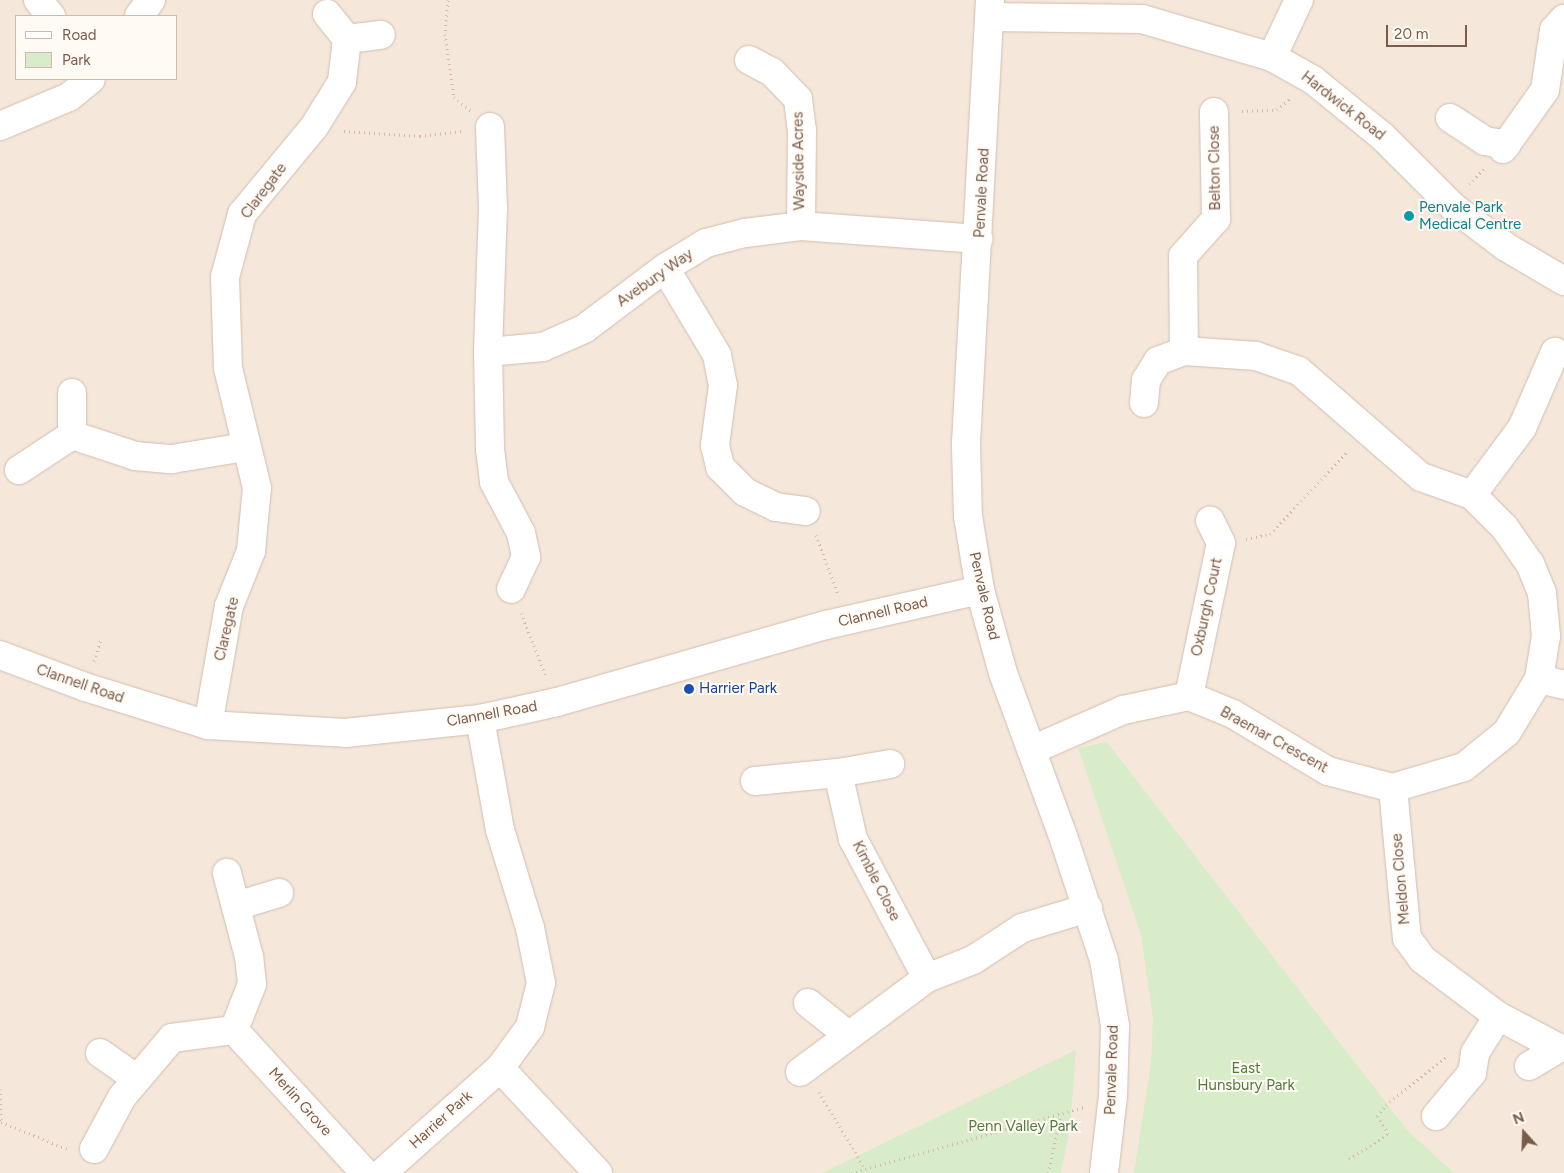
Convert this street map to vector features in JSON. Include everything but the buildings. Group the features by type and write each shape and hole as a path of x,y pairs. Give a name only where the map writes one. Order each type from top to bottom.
{"street":[{"path":"38,0 50,15"},
{"path":"140,15 151,0"},
{"path":"1272,57 1299,0"},
{"name":"Hardwick Road","path":"990,8 1142,19 1272,57 1313,80 1382,136 1450,204 1506,247 1564,281"},
{"name":"Penvale Road","path":"990,8 979,239 966,446 968,516 980,590 1003,673 1088,908 1104,960 1115,1026 1113,1096 1104,1173"},
{"path":"327,14 347,39 381,35"},
{"path":"1450,118 1485,142 1505,147 1545,90 1554,30 1564,19"},
{"name":"Claregate","path":"208,725 229,606 251,551 257,488 245,446 228,368 226,277 242,214 314,127 342,82 347,39"},
{"name":"Wayside Acres","path":"749,60 772,72 798,99 802,130 800,226"},
{"path":"0,126 69,97 90,80"},
{"name":"Belton Close","path":"1184,350 1183,256 1216,220 1214,112"},
{"path":"490,127 493,208 488,352 490,449 494,482 521,533 526,557 511,589"},
{"name":"Avebury Way","path":"488,352 543,347 584,329 665,268 706,243 745,233 800,226 979,239"},
{"path":"665,268 718,355 723,385 715,445 720,467 745,492 776,507 806,511"},
{"path":"1144,403 1146,380 1158,361 1184,350 1256,356 1299,371 1421,477 1472,495 1505,528 1530,564 1542,593 1551,682 1506,732 1464,767 1393,788"},
{"path":"1472,495 1522,428 1555,352"},
{"path":"72,393 72,435"},
{"path":"72,435 135,456 172,460 245,446"},
{"path":"19,470 72,435"},
{"name":"Oxburgh Court","path":"1189,696 1215,531"},
{"name":"Clannell Road","path":"0,655 85,687 208,725 345,733 480,720 557,702 848,620 980,590"},
{"path":"1032,750 1123,710 1189,696"},
{"name":"Braemar Crescent","path":"1189,696 1234,714 1328,771 1393,788"},
{"name":"Harrier Park","path":"382,1173 500,1068 530,1027 541,982 530,928 500,830 480,720"},
{"path":"755,781 838,773 890,764"},
{"name":"Kimble Close","path":"838,773 854,839 927,978"},
{"name":"Meldon Close","path":"1393,788 1406,938 1422,959 1498,1016 1562,1054"},
{"path":"94,1149 122,1097 172,1038 234,1030 252,984 249,957 227,873"},
{"path":"236,906 279,893"},
{"path":"803,1068 927,978 973,960 1022,928 1088,908"},
{"path":"808,1003 848,1035"},
{"path":"1436,1116 1472,1073 1475,1053 1498,1016"},
{"name":"Merlin Grove","path":"234,1030 365,1173"},
{"path":"100,1054 137,1079"},
{"path":"1529,1066 1562,1054"},
{"path":"500,1068 598,1173"}],"path":[{"path":"448,0 445,34 454,97 490,127"},
{"name":"Belton Close","path":"1214,112 1277,110 1313,80"},
{"path":"314,127 420,136 490,127"},
{"path":"1450,204 1505,147"},
{"path":"1215,531 1270,534 1366,430"},
{"path":"806,511 848,620"},
{"path":"511,589 542,668"},
{"path":"1349,1159 1388,1134 1377,1116 1386,1105 1453,1051"},
{"path":"803,1068 864,1167"},
{"path":"0,1089 2,1122 89,1158 94,1149"},
{"path":"851,1173 864,1167 1061,1114 1113,1096"},
{"path":"1048,1173 1061,1114"}],"shaded area":[{"path":"0,0 1564,0 1564,1173 0,1173"}],"green space":[{"name":"East Hunsbury Park","path":"1107,742 1408,1131 1454,1173 1134,1173 1151,1063 1153,1019 1141,935 1078,748"},
{"name":"Penn Valley Park","path":"1076,1050 1070,1128 1061,1173 822,1173"}],"place":[{"name":"Penvale Park Medical Centre","path":"1409,216"},
{"name":"Harrier Park","path":"689,689"}]}
